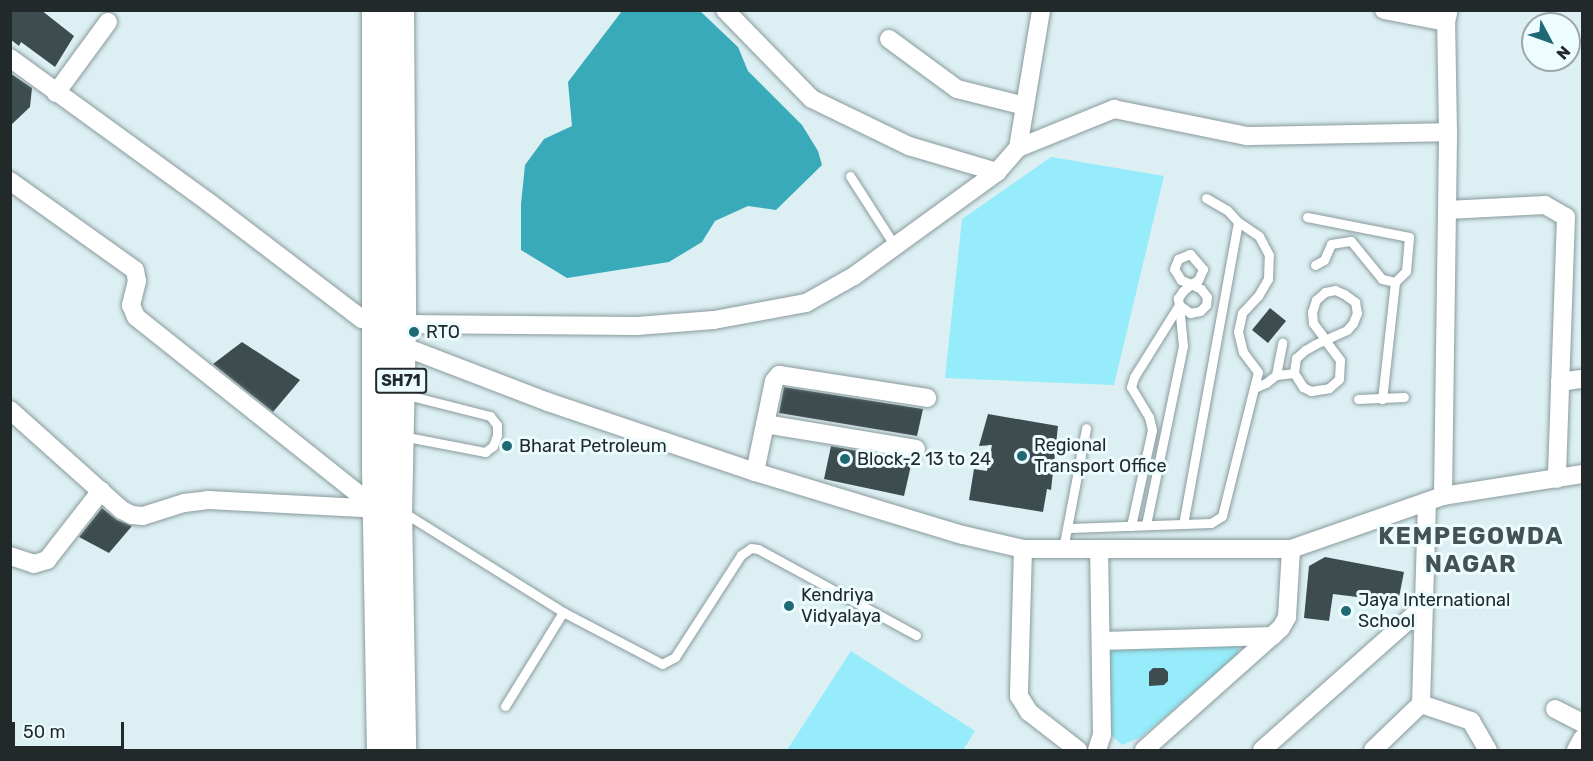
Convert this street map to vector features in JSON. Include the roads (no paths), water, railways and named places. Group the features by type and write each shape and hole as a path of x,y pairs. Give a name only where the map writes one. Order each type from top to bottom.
{"main road":[{"name":"SH71","path":"376,10 394,330 401,393 401,436 388,509 402,750"},
{"name":"SH71","path":"381,750 394,330 400,10"}],"street":[{"path":"725,10 812,99 909,146 997,172"},
{"path":"1018,148 1041,10"},
{"path":"1373,750 1421,704 1424,607 1435,499 1447,210 1448,16 1384,10"},
{"path":"56,93 108,22"},
{"path":"889,39 957,89 1025,106"},
{"path":"10,58 207,201 362,319 394,330 548,402 755,472 963,535 1023,549 1291,549 1435,499 1582,474"},
{"path":"394,330 637,326 714,320 806,303 846,281 997,172 1018,148 1114,109 1247,136 1448,132"},
{"path":"10,181 135,270 137,281 131,305 136,317 388,509"},
{"path":"1447,210 1545,206 1566,217 1557,479"},
{"path":"755,472 774,381 782,374 927,398"},
{"path":"1560,382 1582,379"},
{"path":"10,410 122,510 143,516 184,503 208,500 388,509"},
{"path":"765,424 916,449"},
{"path":"10,556 34,564 47,560 101,491"},
{"path":"1023,549 1019,696 1025,707 1056,745 1078,750"},
{"path":"1144,750 1273,636 1287,617 1291,549"},
{"path":"1096,750 1102,735 1099,550"},
{"path":"1262,750 1424,607"},
{"path":"1101,640 1273,636"},
{"path":"1421,704 1471,721 1488,750"},
{"path":"1555,709 1582,723"},
{"path":"1576,750 1582,739"}],"lane":[{"path":"850,176 895,246"},
{"path":"1069,528 1211,523 1222,516 1258,372 1243,352 1238,332 1242,313 1258,296 1268,279 1269,255 1259,236 1238,222 1227,210 1206,198"},
{"path":"1307,217 1409,237 1406,270 1395,282 1382,399"},
{"path":"1183,524 1238,222"},
{"path":"1315,265 1324,260 1331,244 1351,242 1382,279 1395,282"},
{"path":"1146,525 1183,346 1178,298 1191,284 1201,289 1207,297 1206,305 1200,311 1190,313 1179,305"},
{"path":"1325,340 1312,323 1312,312 1316,300 1325,292 1335,290 1355,302 1357,313 1347,330 1325,340 1305,350 1296,358 1294,374 1303,387 1311,391 1329,388 1339,379 1340,360 1325,340"},
{"path":"1131,525 1152,430 1149,417 1131,387 1134,377 1179,305"},
{"path":"1276,375 1282,343"},
{"path":"1254,388 1276,375 1294,374"},
{"path":"401,393 490,417 497,425 497,435 493,446 485,452 401,436"},
{"path":"1358,399 1404,397"},
{"path":"1063,550 1069,528 1086,428"},
{"path":"388,509 563,612 657,663 667,663 675,657 741,555 752,548 758,549 916,635"},
{"path":"505,706 563,612"}],"place":[{"name":"RTO","path":"414,332"},
{"name":"Bharat Petroleum","path":"507,446"},
{"name":"Regional Transport Office","path":"1022,456"},
{"name":"Block-2 13 to 24","path":"845,459"},
{"name":"Kendriya Vidyalaya","path":"789,606"},
{"name":"Jaya International School","path":"1346,611"}],"district":[{"name":"KEMPEGOWDA NAGAR","path":"1471,551"}]}
